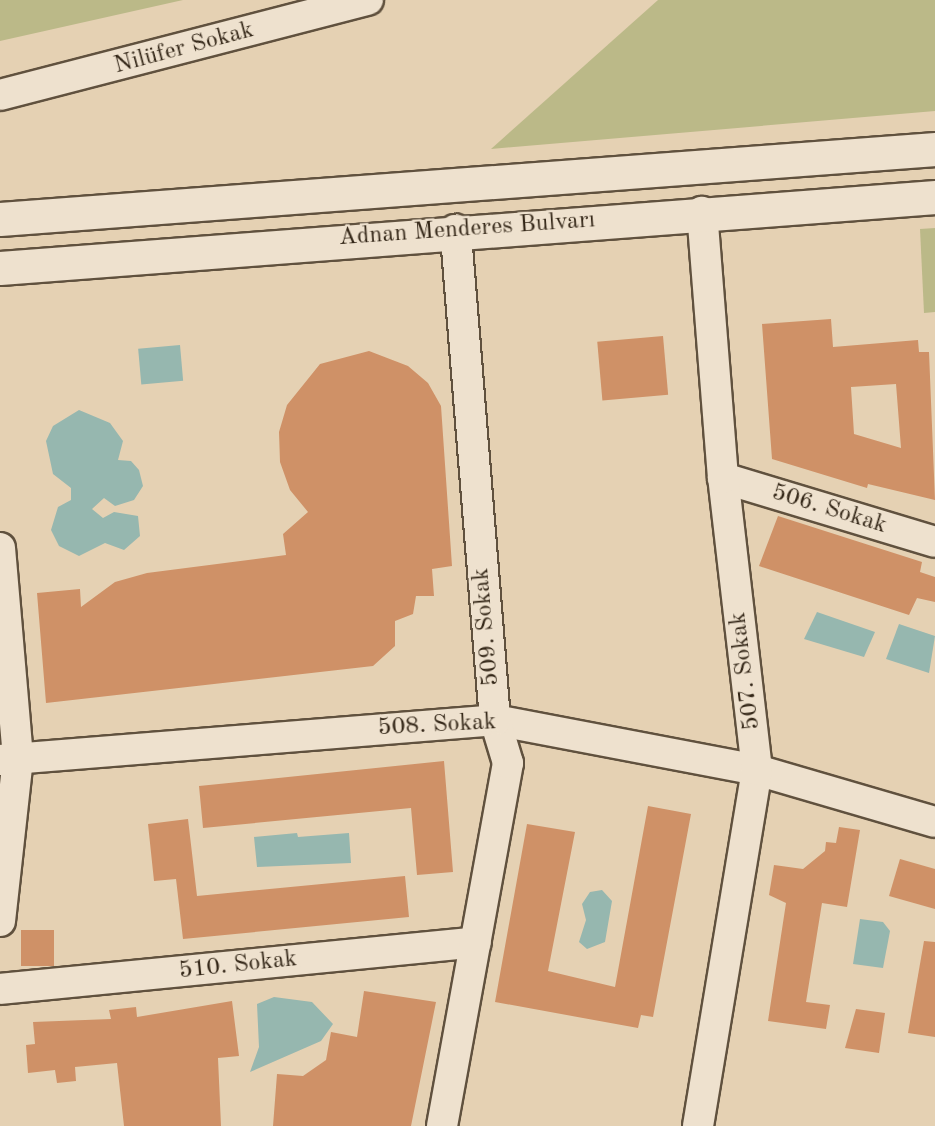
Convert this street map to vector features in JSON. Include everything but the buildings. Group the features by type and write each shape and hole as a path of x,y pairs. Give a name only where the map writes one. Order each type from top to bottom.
{"main road":[{"name":"Adnan Menderes Bulvarı","path":"0,219 935,148"},
{"name":"Adnan Menderes Bulvarı","path":"0,268 456,230 935,197"}],"street":[{"name":"Nilüfer Sokak","path":"0,95 368,0"},
{"name":"507. Sokak","path":"698,1126 757,770 723,478 702,212"},
{"name":"509. Sokak","path":"442,1126 508,763 495,720 456,230"},
{"name":"506. Sokak","path":"723,478 935,542"},
{"path":"0,548 9,759 0,921"},
{"name":"508. Sokak","path":"9,759 495,720 757,770 935,822"},
{"name":"510. Sokak","path":"0,989 476,942"}],"shaded area":[{"path":"0,0 183,0 0,41"},
{"path":"658,0 935,0 935,111 491,149"},
{"path":"935,228 935,312 924,313 920,229"}],"water":[{"path":"180,345 183,381 141,385 138,349"},
{"path":"79,410 110,423 123,441 118,460 131,461 139,470 143,486 134,500 115,506 104,498 92,509 103,518 114,512 138,516 140,536 124,550 105,543 79,556 59,546 51,530 58,507 71,500 71,488 53,474 46,441 53,426"},
{"path":"817,612 875,632 864,657 804,639"},
{"path":"899,624 935,636 929,673 886,659"},
{"path":"297,833 298,837 349,833 351,863 257,867 254,837"},
{"path":"602,890 612,901 605,942 587,949 579,942 586,920 582,904 590,892"},
{"path":"860,919 883,922 890,931 883,968 853,964"},
{"path":"274,997 312,1002 333,1024 321,1041 250,1072 259,1047 257,1004"}]}
